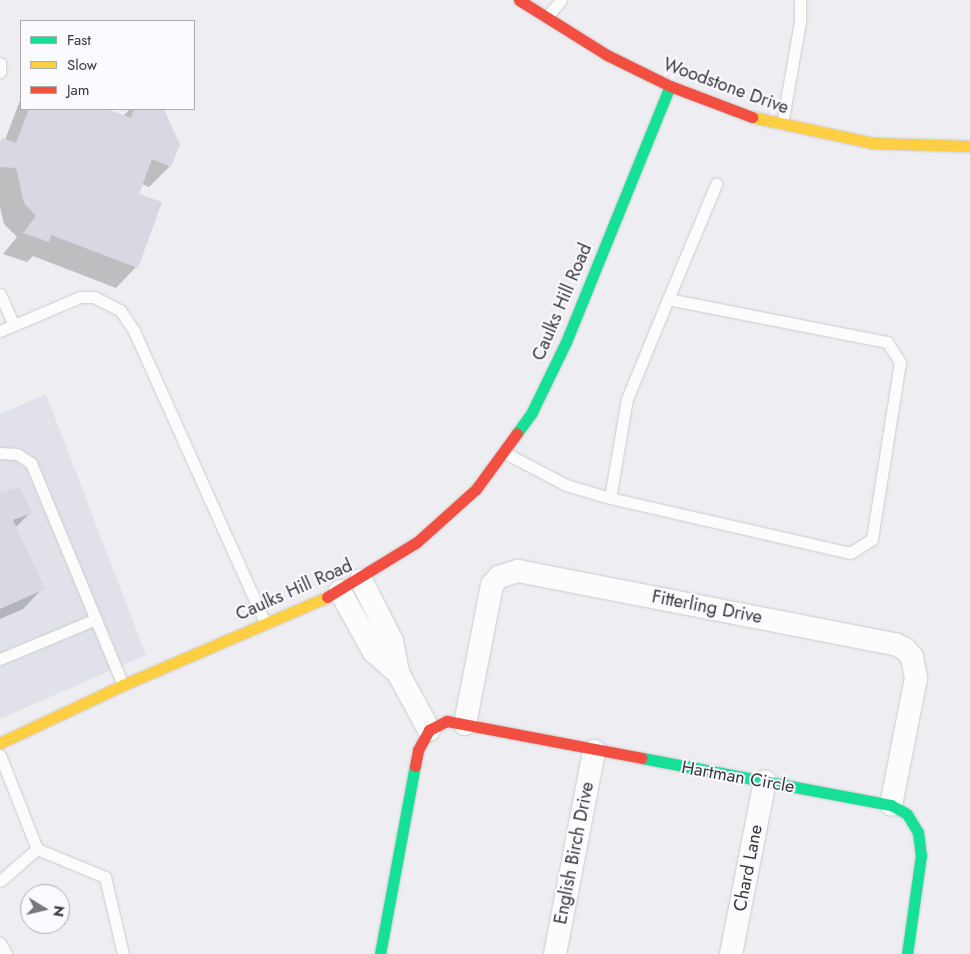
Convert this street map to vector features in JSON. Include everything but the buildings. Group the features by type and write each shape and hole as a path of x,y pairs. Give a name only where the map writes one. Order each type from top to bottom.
{"street":[{"name":"Woodstone Drive","path":"519,0 546,19 607,55 670,86 782,126 872,143 970,146"},
{"name":"Caulks Hill Road","path":"0,743 123,685 340,591 361,580 448,516 476,489 532,412 566,342 670,86"},
{"name":"Fitterling Drive","path":"465,724 492,586 499,577 518,571 895,644 905,649 912,657 916,678 890,805"},
{"path":"361,580 392,641 398,673 429,730 418,750 380,954"},
{"path":"340,591 374,652 398,673"},
{"name":"Hartman Circle","path":"429,730 447,721 594,751 890,805 907,814 918,832 921,855 907,954"},
{"name":"English Birch Drive","path":"555,954 594,751"},
{"name":"Chard Lane","path":"731,954 765,782"}],"lane":[{"path":"546,19 561,0"},
{"path":"782,126 800,22 800,0"},
{"path":"0,62 0,72"},
{"path":"610,498 627,399 716,184"},
{"path":"0,294 14,325"},
{"path":"0,331 80,297 102,300 120,310 134,331 265,622"},
{"path":"504,452 566,485 610,498 850,553 872,539 900,362 887,342 668,298"},
{"path":"0,453 17,454 31,463 123,685"},
{"path":"0,659 96,618"},
{"path":"0,755 37,849 105,877 124,954"},
{"path":"0,881 37,849"},
{"path":"0,943 6,954"}],"shaded area":[{"path":"46,394 146,655 0,719 0,414"}],"traffic: fast":[{"path":"517,433 532,412 566,342 670,86"},
{"path":"642,758 891,805 907,814 918,832 921,855 907,954"},
{"path":"380,954 415,766"}],"traffic: slow":[{"path":"752,117 872,143 970,146"},
{"path":"0,743 123,685 327,597"}],"traffic: jam":[{"path":"519,0 607,55 670,86 752,117"},
{"path":"327,597 417,542 476,489 517,433"},
{"path":"415,766 418,750 429,730 447,721 642,758"}]}
